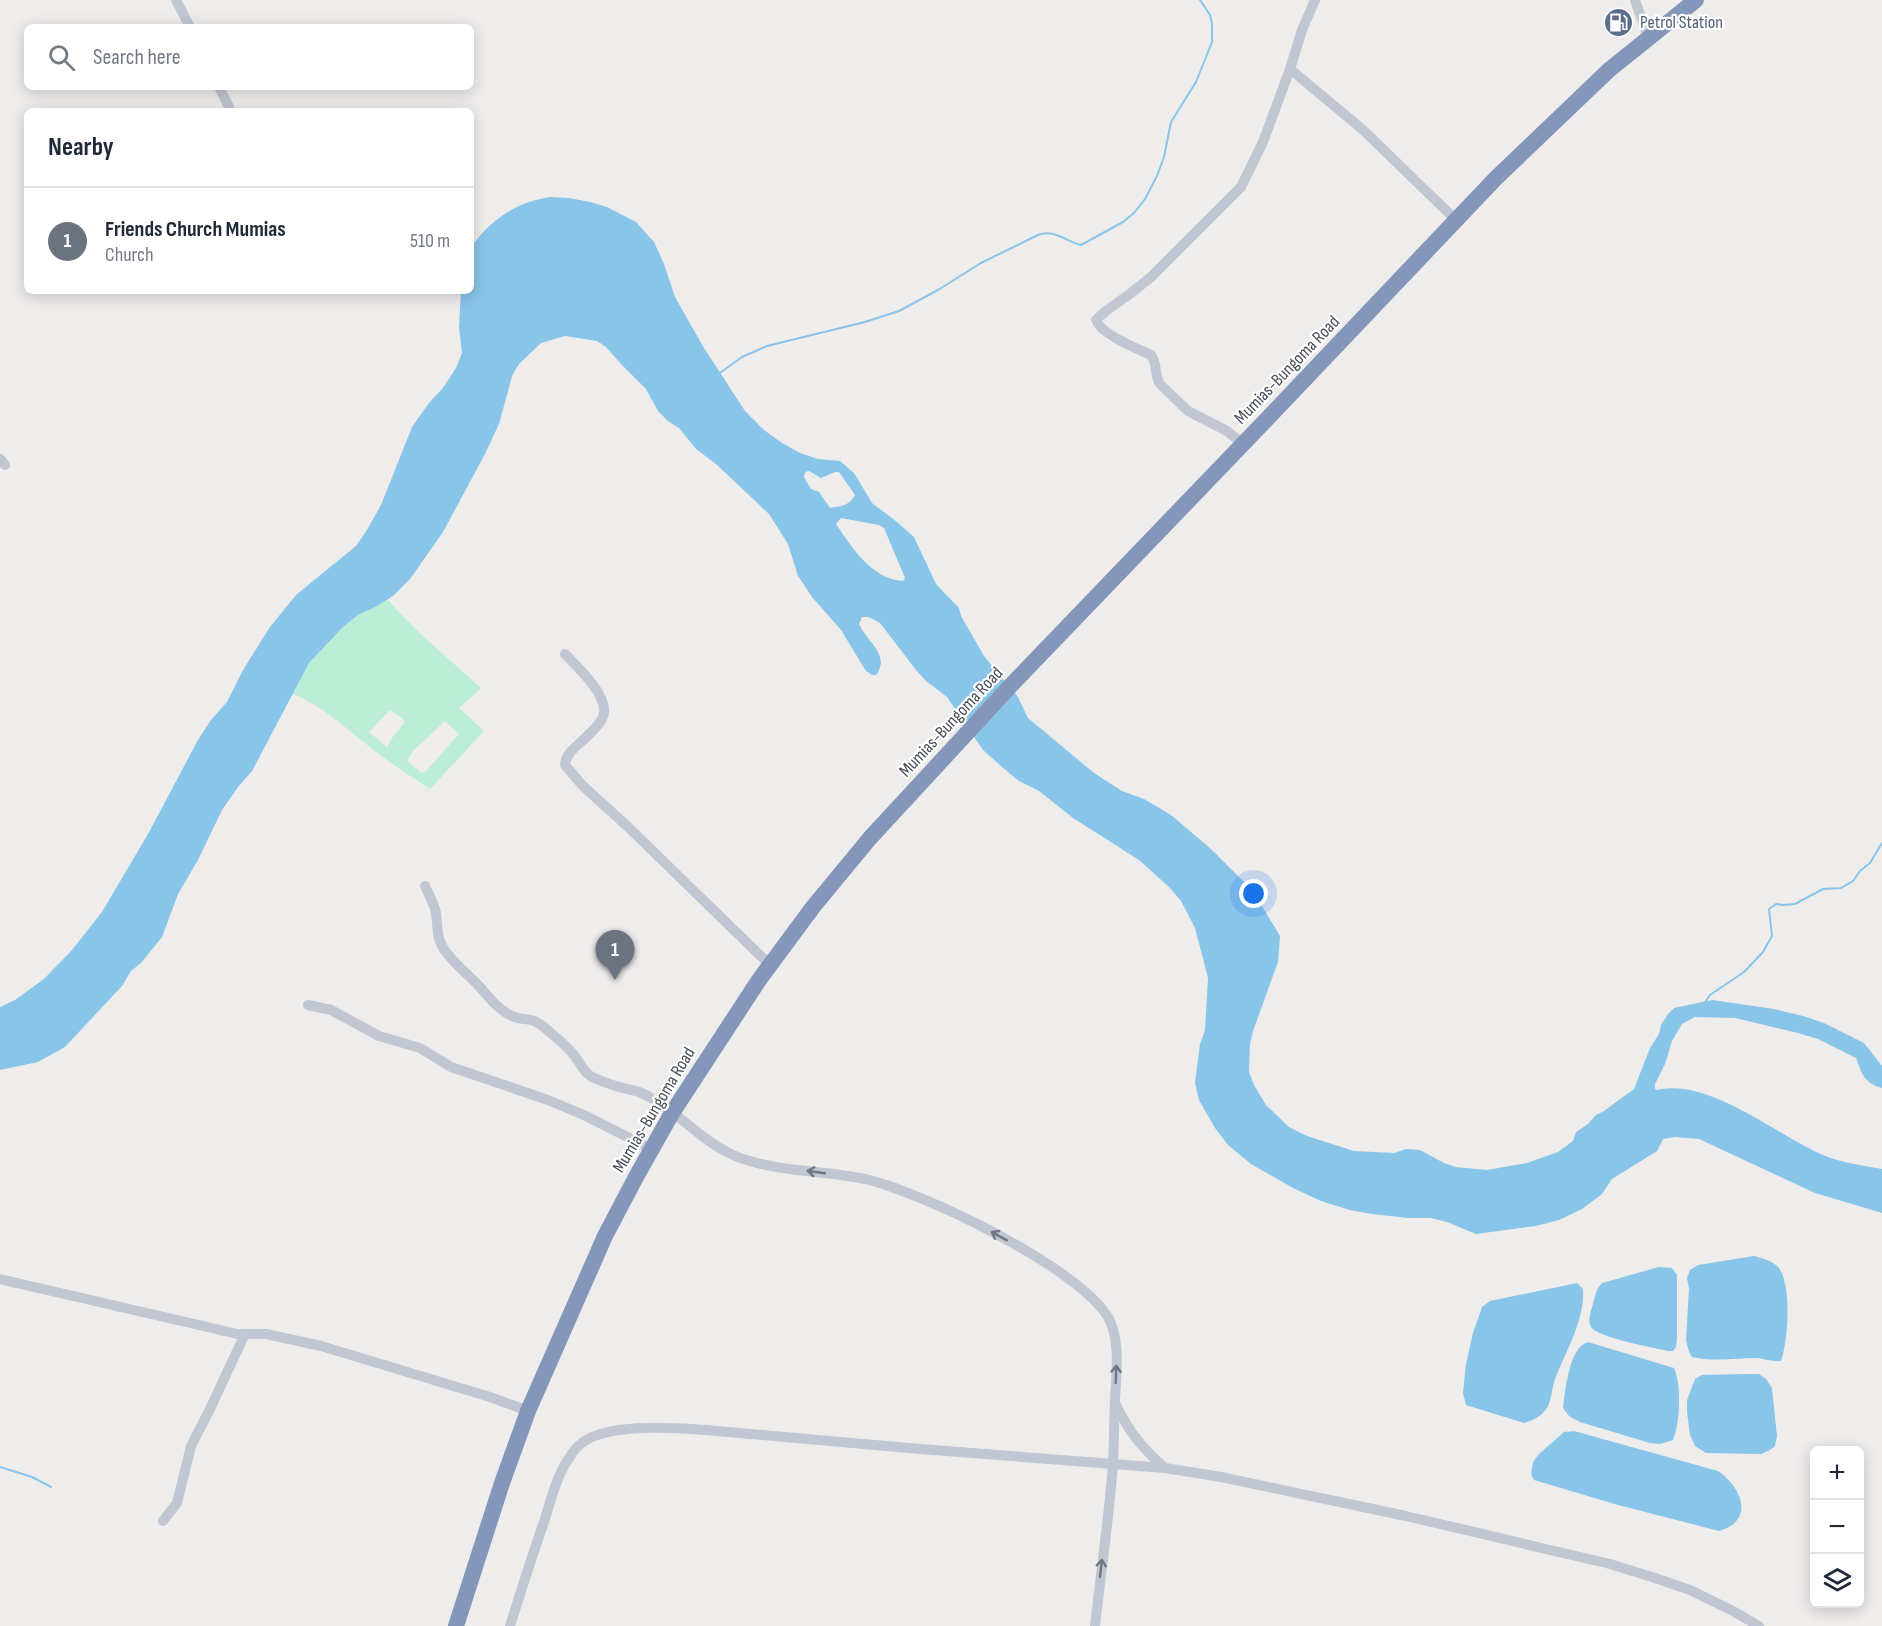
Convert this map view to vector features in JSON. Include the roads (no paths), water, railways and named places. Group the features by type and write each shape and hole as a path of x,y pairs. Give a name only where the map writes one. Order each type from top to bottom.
{"highway":[{"name":"Mumias-Bungoma Road","path":"456,1626 528,1411 605,1236 672,1113 770,965 834,880 1016,680 1496,178 1570,105 1688,3"}],"street":[{"path":"176,0 188,24"},
{"path":"1243,444 1227,431 1188,411 1157,380 1155,362 1151,355 1107,332 1098,325 1096,320 1151,277 1241,187 1263,142 1302,30 1315,0"},
{"path":"1635,0 1648,38"},
{"path":"1290,69 1362,129 1456,220"},
{"path":"220,90 230,108"},
{"path":"565,654 593,684 605,706 603,717 597,726 566,757 565,765 583,786 770,965"},
{"path":"425,886 434,905 438,936 443,949 490,1000 514,1017 539,1023 575,1055 589,1074 620,1089 640,1092 713,1144 749,1161 862,1179 908,1192 998,1235 1079,1286 1099,1306 1109,1319 1115,1336 1116,1362 1113,1464 1095,1626"},
{"path":"308,1005 331,1010 379,1036 420,1048 451,1067 578,1112 651,1149"},
{"path":"0,1279 216,1329 266,1335 321,1346 528,1411"},
{"path":"164,1521 177,1503 191,1446 217,1396 244,1334"},
{"path":"1115,1402 1128,1429 1164,1468"},
{"path":"510,1626 560,1476 574,1450 598,1435 642,1429 706,1430 1164,1468 1288,1490 1610,1564 1690,1590 1759,1626"}],"water":[{"path":"550,197 569,198 607,207 636,222 654,242 675,297 704,348 745,411 764,430 782,443 800,453 818,459 840,461 854,473 872,503 914,537 936,584 959,608 961,616 984,656 1018,697 1028,718 1094,773 1122,791 1144,799 1171,815 1211,849 1248,886 1280,936 1278,962 1250,1044 1249,1072 1266,1105 1289,1127 1307,1136 1354,1151 1394,1153 1406,1149 1420,1150 1456,1167 1487,1170 1527,1163 1558,1152 1573,1141 1576,1132 1596,1115 1634,1089 1661,1025 1674,1008 1712,1000 1774,1009 1803,1016 1824,1023 1864,1043 1882,1066 1882,1088 1867,1081 1856,1058 1818,1039 1735,1018 1695,1017 1682,1024 1672,1041 1655,1089 1699,1092 1742,1110 1823,1155 1844,1162 1882,1169 1882,1213 1815,1193 1699,1139 1675,1137 1663,1139 1657,1151 1612,1179 1602,1194 1582,1209 1559,1220 1536,1226 1476,1234 1431,1218 1372,1214 1321,1201 1251,1164 1228,1145 1199,1100 1195,1083 1200,1044 1205,1030 1208,978 1195,928 1181,901 1139,860 1073,818 1039,791 1019,781 1002,767 983,750 947,697 916,670 880,623 869,617 862,617 859,624 876,649 881,661 876,675 866,671 841,630 812,597 798,576 788,544 769,514 716,464 696,449 679,428 658,411 646,389 606,347 597,341 565,336 541,343 519,364 512,376 499,424 485,454 443,532 410,579 393,596 358,615 343,627 309,663 252,771 222,810 198,860 178,894 162,937 141,963 131,971 122,986 65,1047 38,1062 0,1070 0,1007 15,1000 44,979 72,950 102,912 148,834 198,740 227,702 243,670 270,627 296,595 356,546 367,530 381,505 412,427 443,388 456,368 462,353 459,327 461,294 474,294 474,243 486,229 502,216 530,202","holes":["809,471 821,478 839,472 855,495 853,499 841,506 830,508 819,492 811,489 804,477 805,472","841,518 884,528 905,578 903,581 882,575 872,568 849,543 836,524"]},
{"path":"1754,1256 1767,1260 1779,1268 1786,1287 1788,1314 1781,1361 1757,1358 1716,1360 1692,1357 1686,1340 1689,1289 1687,1278 1690,1270 1698,1265"},
{"path":"1659,1267 1672,1268 1677,1275 1677,1338 1673,1351 1614,1338 1595,1331 1591,1327 1590,1313 1598,1288 1602,1283"},
{"path":"1577,1283 1583,1289 1578,1325 1554,1382 1550,1402 1545,1411 1537,1418 1524,1423 1466,1405 1463,1393 1466,1364 1482,1307 1490,1301"},
{"path":"1588,1342 1674,1368 1677,1376 1679,1404 1673,1440 1660,1444 1650,1443 1580,1422 1569,1416 1563,1408 1569,1370 1576,1352"},
{"path":"1759,1374 1772,1388 1777,1436 1775,1446 1761,1454 1706,1453 1695,1446 1690,1435 1687,1400 1695,1379 1702,1375"},
{"path":"1574,1431 1718,1471 1738,1494 1741,1511 1738,1519 1731,1526 1719,1531 1534,1480 1531,1474 1533,1462 1539,1454 1564,1432"}],"waterway":[{"path":"717,375 742,357 767,346 865,322 899,311 981,263 1038,235 1055,234 1081,245 1123,222 1145,199 1157,176 1164,157 1171,122 1196,82 1212,42 1210,15 1200,0"},
{"path":"1705,1002 1710,995 1744,972 1763,952 1772,936 1769,909 1776,904 1795,904 1823,889 1841,888 1853,881 1870,863 1882,843"},
{"path":"0,1467 32,1477 51,1487"}],"place":[{"name":"Petrol Station","path":"1619,22"},
{"name":"Friends Church Mumias","path":"615,980"}]}
